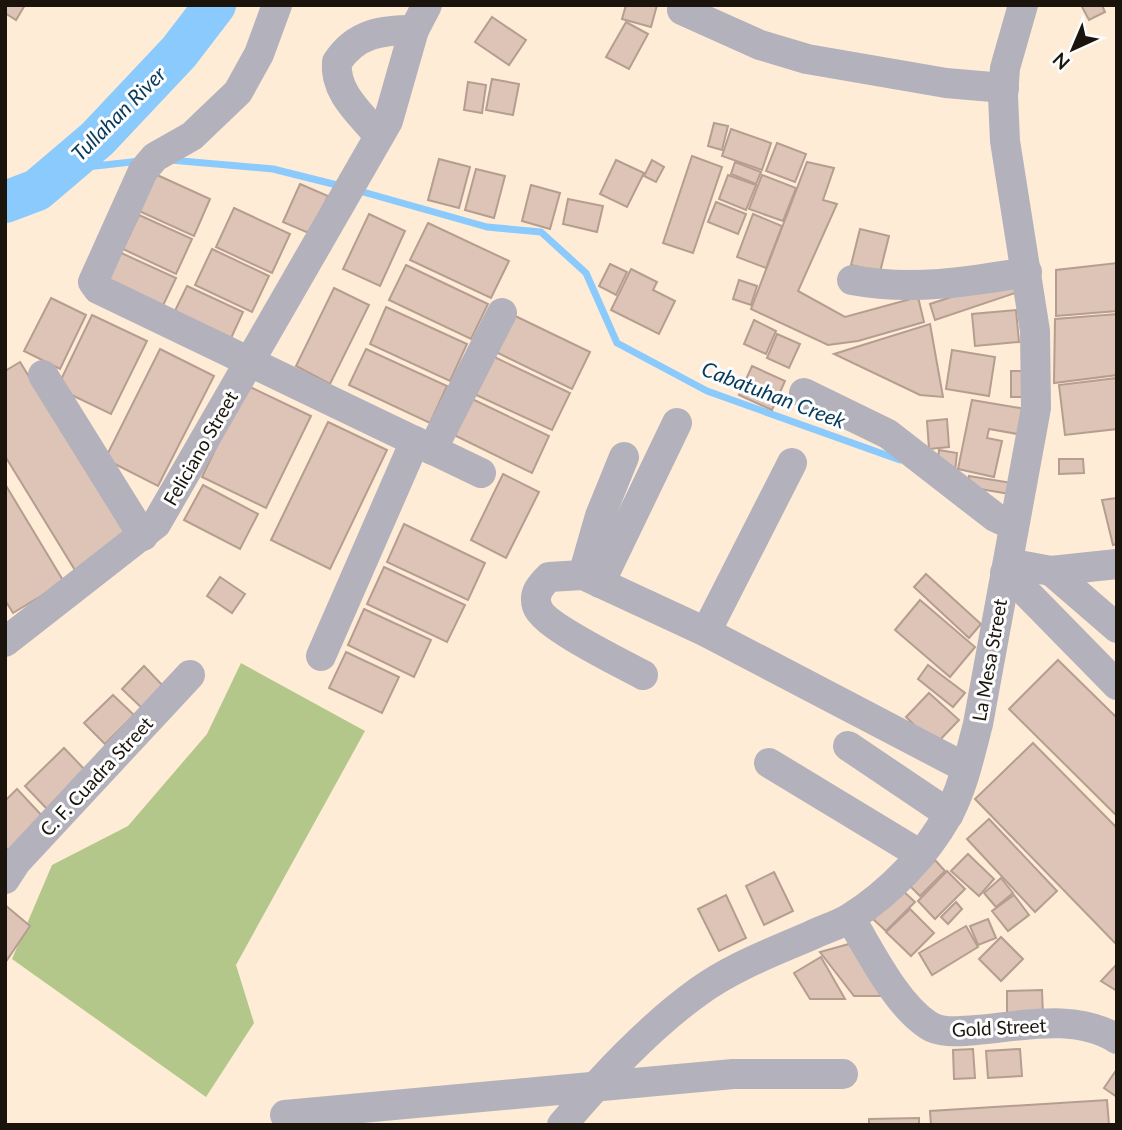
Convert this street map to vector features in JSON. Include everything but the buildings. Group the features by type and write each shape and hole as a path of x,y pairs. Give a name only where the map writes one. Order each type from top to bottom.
{"street":[{"path":"277,5 258,54 238,92 192,136 149,162 93,282 98,289 481,473"},
{"name":"La Mesa Street","path":"562,1125 596,1085 651,1031 699,991 745,965 849,918 903,875 921,855 949,814 978,724 1036,408 1035,331 1005,141 1003,88 1005,68 1023,5"},
{"path":"682,10 760,45 807,59 946,83 1003,88"},
{"path":"378,135 345,95 338,82 337,62 352,44 371,33 389,30 421,18"},
{"name":"Feliciano Street","path":"5,642 156,524 393,111 421,18"},
{"path":"852,280 876,285 938,285 977,282 1027,272"},
{"path":"321,656 423,445 502,313"},
{"path":"43,375 143,536"},
{"path":"804,393 888,434 995,517 1010,551 1016,582 1117,685"},
{"path":"592,579 677,423"},
{"path":"592,579 600,516 624,457"},
{"path":"706,632 792,463"},
{"path":"1010,551 1051,571 1117,628"},
{"path":"1051,571 1117,564"},
{"path":"643,675 567,634 537,610 539,588 549,577 592,579 706,632 966,768"},
{"name":"C. F. Cuadra Street","path":"5,879 16,862 190,675"},
{"path":"848,746 949,814"},
{"path":"769,763 921,855"},
{"name":"Gold Street","path":"849,918 899,996 913,1013 931,1027 953,1031 1072,1023 1104,1031 1117,1039"},
{"path":"285,1115 733,1074 843,1074"}],"green space":[{"path":"241,663 365,731 236,965 254,1023 206,1097 12,959 52,865 128,826 207,734"}],"waterway":[{"name":"Tullahan River","path":"5,202 37,190 97,139 179,52 215,5"},
{"path":"170,160 273,169 341,186"},
{"path":"60,170 140,161"},
{"name":"Cabatuhan Creek","path":"356,190 487,227 541,232 586,273 617,343 707,391 900,460"}]}
